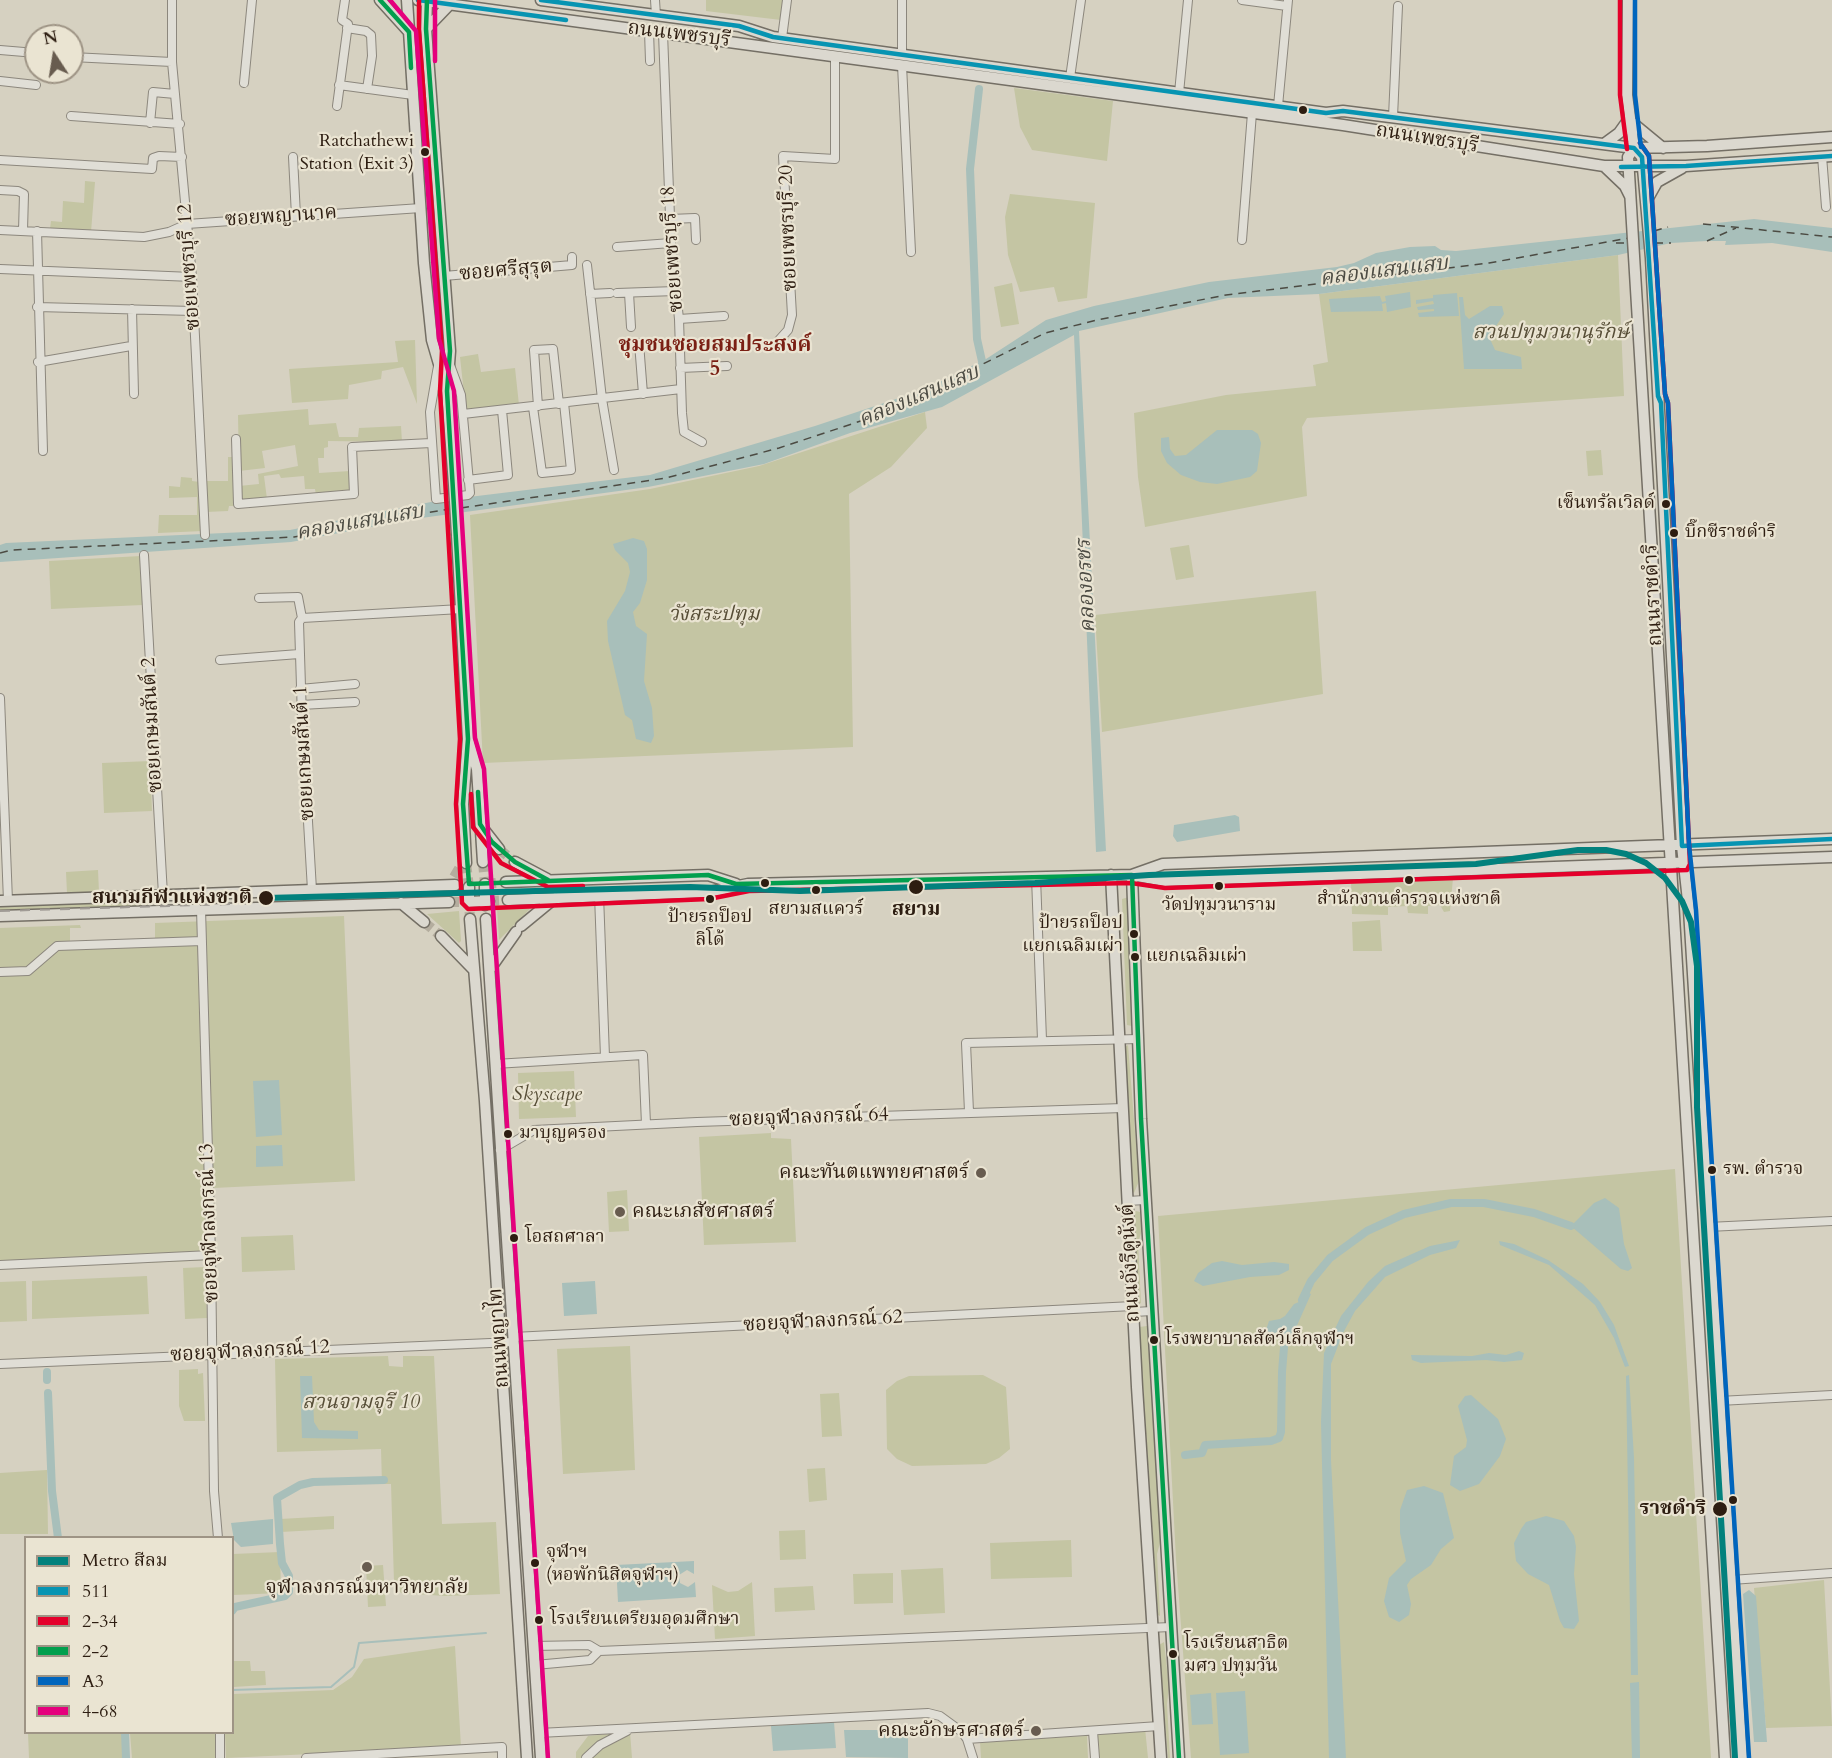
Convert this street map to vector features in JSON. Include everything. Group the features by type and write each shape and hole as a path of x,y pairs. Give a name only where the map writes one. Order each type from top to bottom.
{"main road":[{"path":"380,0 409,32"},
{"path":"407,0 432,340 447,391"},
{"path":"424,0 450,364 447,391 468,739 463,775 465,860"},
{"name":"ถนนเพชรบุรี","path":"424,0 835,56 902,60 1070,78 1326,113 1343,111 1634,148 1701,147 1832,137"},
{"path":"498,0 497,7 503,11"},
{"name":"ถนนเพชรบุรี","path":"542,0 739,26 782,38 902,60 1252,115 1604,166 1643,168 1827,156"},
{"path":"1628,0 1629,119 1634,148"},
{"path":"426,29 450,4"},
{"path":"716,39 717,23"},
{"path":"760,45 761,33"},
{"path":"1604,144 1619,133 1629,119"},
{"path":"1629,119 1663,148"},
{"path":"1563,139 1566,142 1616,149 1624,167"},
{"path":"1701,147 1702,165"},
{"name":"ถนนราชดำริ","path":"1676,846 1656,625 1634,224 1632,201 1624,167 1634,148 1642,157 1651,258 1670,624 1677,864 1695,1022 1741,1754"},
{"path":"1604,166 1625,186 1632,201"},
{"path":"1646,201 1657,182 1686,166"},
{"path":"1652,558 1667,557"},
{"path":"1653,571 1667,571"},
{"path":"1656,625 1670,624"},
{"path":"468,739 477,769 483,862"},
{"path":"480,824 498,849"},
{"path":"1132,875 1163,864 1832,839"},
{"path":"508,900 709,892 736,884 1111,875 1132,875 1165,881 1832,857"},
{"path":"515,862 549,880"},
{"name":"ถนนราชดำริ","path":"1677,864 1674,891 1680,1015 1725,1754"},
{"path":"1651,865 1666,877 1674,891"},
{"path":"506,882 708,875 736,884"},
{"name":"ถนนอังรีดูนังต์","path":"1111,875 1133,1309 1161,1758"},
{"name":"ถนนอังรีดูนังต์","path":"1132,875 1145,1200 1179,1758"},
{"path":"4,901 436,885 454,881"},
{"path":"485,884 486,902 469,902 470,885 485,884"},
{"path":"490,969 518,929 555,897"},
{"path":"0,916 449,902"},
{"path":"401,903 424,922"},
{"name":"ถนนพญาไท","path":"470,919 473,969 478,989 527,1758"},
{"name":"ถนนพญาไท","path":"486,920 541,1758"},
{"path":"441,936 473,969"},
{"path":"471,939 478,936 487,937"},
{"path":"1680,1015 1695,1022"},
{"path":"1683,1065 1698,1064"},
{"path":"1693,1228 1708,1227"},
{"path":"1703,1402 1719,1401"},
{"path":"1725,1754 1741,1754"}],"street":[{"name":"ซอยเพชรบุรี 12","path":"172,0 172,62 180,124 192,277 205,535"},
{"path":"244,83 252,0"},
{"path":"337,105 348,24 342,21 345,0"},
{"path":"655,0 656,15"},
{"path":"782,38 787,0"},
{"path":"902,0 902,60 911,252"},
{"path":"1070,78 1081,0"},
{"path":"1179,93 1188,0"},
{"path":"1242,0 1288,3 1278,106"},
{"path":"1393,117 1398,6"},
{"path":"347,28 366,31 371,35 372,56 368,89"},
{"path":"649,31 650,61"},
{"name":"ซอยเพชรบุรี 18","path":"663,33 671,243 679,319 684,432 702,442"},
{"path":"0,50 24,52"},
{"name":"ซอยเพชรบุรี 20","path":"779,340 788,330 792,315 783,156 836,159 835,56"},
{"path":"84,58 172,62"},
{"path":"0,81 36,85"},
{"path":"339,85 413,95"},
{"path":"150,123 153,92 176,94"},
{"path":"1242,240 1252,115"},
{"path":"71,116 180,124"},
{"path":"1826,207 1827,156"},
{"path":"0,160 152,169 153,158 182,157"},
{"path":"293,157 296,216"},
{"path":"0,190 18,191 24,194 23,231"},
{"name":"ซอยพญานาค","path":"0,230 144,237 169,232 187,224 421,208"},
{"path":"670,219 695,218 696,240"},
{"path":"37,231 38,362 43,451"},
{"path":"617,247 671,243"},
{"name":"ซอยศรีสุรุต","path":"444,276 570,261"},
{"path":"587,265 602,399 614,470"},
{"path":"0,269 192,277"},
{"path":"590,294 676,291"},
{"path":"629,293 631,327"},
{"path":"37,307 193,311"},
{"path":"132,309 131,346 134,394"},
{"path":"679,319 724,316"},
{"path":"639,343 643,394"},
{"path":"38,362 131,346"},
{"path":"553,349 571,470 542,473 536,406 534,350 553,349"},
{"path":"438,366 430,412 436,499 468,495 463,414 460,395 450,364"},
{"path":"681,368 727,366"},
{"path":"463,414 681,389"},
{"path":"468,480 507,475 502,410"},
{"path":"236,439 238,504 354,494 352,447 431,443"},
{"name":"ซอยเกษมสันต์ 2","path":"144,555 162,895"},
{"path":"259,598 298,597 302,618 461,609"},
{"name":"ซอยเกษมสันต์ 1","path":"302,618 299,622 300,689 312,890"},
{"path":"220,660 299,654"},
{"path":"300,689 355,684"},
{"path":"0,698 4,901"},
{"path":"301,705 355,702"},
{"path":"1036,877 1042,1040"},
{"path":"599,895 605,1057"},
{"name":"ซอยจุฬาลงกรณ์ 13","path":"201,909 211,1255 214,1491 218,1536"},
{"path":"0,972 28,971 57,946 202,941"},
{"path":"969,1112 966,1043 1139,1039"},
{"path":"495,1064 643,1055 646,1124"},
{"name":"ซอยจุฬาลงกรณ์ 64","path":"500,1150 534,1130 646,1124 1123,1108"},
{"path":"1128,1200 1145,1200"},
{"path":"1708,1227 1832,1221"},
{"path":"0,1265 211,1255"},
{"name":"ซอยจุฬาลงกรณ์ 62","path":"500,1343 513,1340 1133,1309 1152,1311"},
{"name":"ซอยจุฬาลงกรณ์ 12","path":"0,1364 213,1353 500,1343"},
{"path":"1719,1401 1832,1395"},
{"path":"1731,1580 1832,1573"},
{"path":"533,1646 589,1645 599,1651 1171,1627"},
{"path":"535,1665 590,1660 599,1651"},
{"path":"539,1733 928,1713 940,1716 954,1725 967,1739 973,1758"},
{"path":"967,1739 1159,1726"},
{"path":"586,1758 600,1745 633,1728"},
{"path":"1092,1731 1095,1758"},
{"path":"220,1734 220,1758"},
{"path":"306,1758 501,1747 502,1758"}],"green space":[{"path":"706,0 784,0 781,20 706,11"},
{"path":"1014,88 1113,101 1107,161 1032,150 1020,127"},
{"path":"85,181 95,182 91,232 50,229 51,221 62,222 63,201 84,203"},
{"path":"1010,194 1095,203 1087,298 1058,302 1054,287 1020,292 1008,255 1005,217"},
{"name":"สวนปทุมวนานุรักษ์","path":"1618,255 1624,396 1307,418 1302,427 1307,496 1145,527 1138,477 1134,413 1226,395 1316,386 1313,365 1328,362 1319,294"},
{"path":"1012,283 1019,324 1001,327 994,287"},
{"path":"415,340 417,404 403,367 382,371 381,379 349,385 348,399 292,403 289,369 398,362 395,341"},
{"path":"478,354 481,372 515,368 519,405 466,412 460,357"},
{"path":"308,409 309,425 336,423 339,437 358,437 359,428 401,426 402,442 328,441 328,447 324,448 324,458 318,458 319,473 350,471 352,493 316,495 315,489 305,489 304,476 281,478 279,474 264,476 267,499 239,502 239,486 259,484 258,474 298,466 295,445 262,451 265,468 239,471 238,415"},
{"name":"วังสระปทุม","path":"925,412 927,428 891,467 849,494 853,747 483,763 470,515 650,489 759,466"},
{"path":"1601,450 1603,475 1588,476 1586,451"},
{"path":"228,457 234,457 236,506 229,506 228,511 206,512 205,481 228,481"},
{"path":"181,477 192,478 192,481 200,482 203,531 158,533 159,515 197,515 197,497 169,498 169,486 180,487"},
{"path":"1189,545 1194,577 1176,580 1170,548"},
{"path":"141,556 143,605 51,609 49,561"},
{"path":"1316,591 1323,694 1102,732 1095,615"},
{"path":"150,761 152,811 104,813 102,763"},
{"path":"98,870 99,892 67,893 66,872"},
{"path":"1453,878 1450,911 1444,912 1440,905 1428,906 1428,914 1408,913 1407,906 1388,907 1388,915 1352,914 1351,882"},
{"path":"1129,897 1134,1024 1132,1026 1127,1025 1122,899"},
{"path":"150,900 150,908 0,913 0,905"},
{"path":"497,908 531,908 499,940"},
{"path":"459,911 461,941 459,943 427,914"},
{"name":"สนามกีฬาแห่งชาติ","path":"344,916 355,1181 214,1188 215,1260 0,1269 0,928 80,925 81,928 70,928 70,943 155,939 155,923"},
{"path":"1380,920 1382,951 1353,951 1352,922"},
{"path":"1128,1045 1139,1181 1134,1193 1131,1190 1125,1047"},
{"name":"Skyscape","path":"574,1071 576,1117 519,1119 518,1073"},
{"path":"771,1133 771,1138 791,1139 796,1242 704,1245 699,1137"},
{"path":"1675,1169 1711,1758 1191,1758 1176,1559 1158,1216"},
{"path":"627,1190 629,1231 609,1232 607,1192"},
{"path":"1140,1212 1142,1230 1138,1243 1141,1303 1139,1304 1133,1213"},
{"path":"293,1235 295,1270 242,1272 241,1237"},
{"path":"205,1267 207,1318 185,1319 183,1268"},
{"path":"147,1276 149,1314 32,1319 32,1281"},
{"path":"26,1281 27,1321 0,1322 0,1282"},
{"path":"1147,1326 1161,1539 1157,1554 1160,1616 1158,1615 1139,1327"},
{"path":"630,1346 635,1470 563,1474 557,1349"},
{"name":"สวนจามจุรี 10","path":"388,1356 389,1366 403,1367 403,1356 434,1356 442,1524 496,1522 500,1594 445,1596 401,1593 394,1582 391,1484 382,1484 381,1449 277,1452 275,1359"},
{"path":"198,1369 198,1374 203,1373 205,1421 184,1421 179,1406 179,1370"},
{"path":"983,1375 1006,1387 1010,1449 999,1458 986,1464 912,1466 897,1459 887,1449 886,1390 897,1381 909,1376"},
{"path":"839,1393 842,1436 822,1437 820,1394"},
{"path":"825,1468 827,1500 809,1502 807,1469"},
{"path":"47,1470 48,1534 0,1534 0,1473"},
{"path":"334,1516 334,1529 281,1532 280,1519"},
{"path":"805,1530 806,1559 780,1560 779,1531"},
{"path":"1071,1540 1072,1577 991,1579 990,1543"},
{"path":"280,1552 281,1593 234,1595 234,1554"},
{"path":"383,1565 386,1606 368,1607 366,1566"},
{"path":"943,1568 945,1613 904,1615 901,1570"},
{"path":"893,1573 893,1603 854,1604 853,1574"},
{"path":"1824,1580 1832,1726 1766,1728 1754,1588"},
{"path":"752,1582 755,1636 715,1639 712,1585 728,1592 738,1591"},
{"path":"813,1586 815,1610 775,1612 774,1588"},
{"path":"1164,1642 1169,1687 1167,1704 1170,1758 1168,1758 1159,1645"},
{"path":"455,1646 461,1747 226,1758 225,1734 234,1734 234,1694 333,1690 352,1677 364,1659"},
{"path":"234,1661 250,1661 251,1671 265,1671 266,1685 234,1687"},
{"path":"1145,1728 1148,1758 1097,1758 1095,1732"},
{"path":"630,1732 632,1758 576,1758 576,1752 588,1736"},
{"path":"28,1734 122,1734 123,1758 29,1758"},
{"path":"130,1734 216,1734 217,1758 132,1758"},
{"path":"1087,1736 1088,1758 981,1758 980,1741"}],"water":[{"path":"1754,219 1832,228 1832,252 1772,243 1725,245 1726,241 1707,241 1671,243 1618,255 1319,294 1228,298 1079,331 1106,851 1096,852 1074,335 942,407 850,433 764,464 648,487 414,519 291,542 0,562 0,545 6,543 290,530 436,501 650,475 815,426 923,390 986,359 1046,320 1094,306 1209,282 1337,267 1354,263 1376,253 1410,247 1435,246 1441,250 1456,251"},
{"path":"1410,292 1411,307 1387,312 1386,303 1382,304 1383,311 1331,312 1329,299 1380,296 1382,302 1386,301 1385,296"},
{"path":"1457,293 1459,316 1419,317 1418,313 1434,311 1434,309 1418,310 1417,307 1434,304 1433,301 1416,304 1416,300 1433,298 1433,295"},
{"path":"1459,297 1463,297 1465,315 1469,319 1490,306 1502,306 1504,314 1490,339 1495,350 1521,357 1522,369 1464,369"},
{"path":"1217,430 1252,430 1258,434 1261,443 1257,471 1250,477 1217,484 1200,482 1181,475 1167,463 1161,451 1161,438 1169,437 1170,449 1175,456 1186,455"},
{"path":"633,538 644,541 647,549 647,580 640,603 633,612 636,626 647,634 644,681 652,708 654,736 651,743 636,739 632,720 625,715 608,641 607,621 625,591 630,572 628,563 615,550 613,544"},
{"path":"1235,815 1239,817 1240,831 1177,842 1173,836 1174,825"},
{"path":"279,1080 282,1135 256,1137 253,1081"},
{"path":"282,1145 283,1166 256,1167 256,1146"},
{"path":"1605,1198 1619,1208 1624,1244 1632,1268 1628,1271 1621,1269 1571,1226 1594,1203"},
{"path":"1460,1240 1456,1248 1430,1255 1385,1277 1355,1311 1343,1333 1331,1364 1331,1460 1346,1758 1329,1758 1321,1422 1324,1353 1341,1316 1368,1282 1385,1266 1430,1246"},
{"path":"1499,1241 1514,1244 1548,1260 1583,1284 1600,1302 1614,1325 1629,1366 1625,1367 1614,1338 1595,1305 1549,1265 1500,1245"},
{"path":"1222,1261 1242,1265 1274,1262 1289,1264 1289,1270 1279,1275 1250,1277 1203,1286 1194,1281 1198,1273 1212,1263"},
{"path":"595,1281 597,1314 564,1316 562,1283"},
{"path":"1305,1291 1311,1294 1291,1339 1265,1333 1269,1321 1285,1316 1294,1304 1299,1302"},
{"path":"1519,1351 1524,1353 1522,1360 1504,1362 1486,1360 1421,1363 1412,1360 1411,1355 1472,1356 1489,1353 1506,1355"},
{"path":"1629,1375 1634,1458 1638,1675 1631,1675 1626,1376"},
{"path":"300,1376 312,1376 314,1422 319,1430 358,1431 358,1439 302,1438"},
{"path":"1471,1395 1498,1419 1506,1439 1500,1456 1479,1484 1460,1491 1450,1485 1454,1456 1466,1447 1467,1440 1458,1406 1465,1396"},
{"path":"1424,1486 1443,1493 1454,1538 1441,1549 1431,1565 1411,1579 1407,1585 1411,1604 1409,1615 1399,1622 1389,1617 1384,1601 1389,1578 1406,1561 1400,1533 1400,1510 1407,1490"},
{"path":"1546,1516 1564,1521 1574,1536 1576,1547 1574,1574 1579,1621 1574,1629 1564,1628 1560,1621 1549,1585 1528,1574 1516,1561 1514,1543 1521,1529 1526,1522"},
{"path":"273,1519 273,1544 241,1547 234,1540 231,1523"},
{"path":"694,1561 694,1574 687,1570 679,1575 680,1583 688,1587 695,1582 696,1597 618,1602 616,1565"},
{"path":"1749,1590 1756,1596 1767,1742 1754,1742 1743,1594"},
{"path":"1639,1682 1640,1758 1632,1758 1630,1683"},
{"path":"1245,1691 1249,1753 1220,1755 1216,1693"},
{"path":"1211,1693 1213,1724 1192,1725 1190,1695"},
{"path":"834,1722 836,1748 773,1751 771,1726"},
{"path":"844,1730 908,1730 908,1758 846,1757"}],"waterway":[{"name":"คลองแสนแสบ","path":"979,89 970,169 977,339 984,370"},
{"path":"1302,1300 1311,1281 1330,1258 1367,1231 1404,1214 1451,1203 1484,1203 1534,1213 1571,1226"},
{"path":"1185,1455 1202,1453 1205,1445 1271,1441 1279,1438 1285,1335 1289,1328"},
{"path":"47,1372 47,1380"},
{"path":"48,1393 52,1491 58,1536"},
{"path":"234,1608 285,1596 289,1592 289,1576 282,1563 277,1498 300,1485 313,1482 384,1480"},
{"path":"234,1690 331,1687 354,1667 359,1643 486,1633"},
{"path":"125,1734 126,1758"}],"ferry route":[{"path":"1703,224 1832,237"},
{"path":"1654,231 1668,227"},
{"path":"1707,241 1736,228"},
{"path":"461,508 666,478 779,448 885,413 1045,333 1097,320 1226,295 1489,263 1629,238"},
{"path":"1616,243 1629,243"},
{"path":"1655,243 1671,243"},
{"path":"0,553 12,550 294,537 406,517 414,519 426,513 450,509"}],"tunnel":[{"path":"499,849 515,862"},
{"path":"454,877 463,862"},
{"path":"483,862 485,884"},
{"path":"466,863 469,887"},
{"path":"486,884 506,882"},
{"path":"489,901 508,900"},
{"path":"449,902 469,902 470,919"},
{"path":"424,922 441,936"}],"railway":[{"path":"0,911 266,903"}],"metro line":[{"name":"สีลม","path":"266,898 690,887 800,891 1035,883 1149,875 1476,864 1578,850 1606,850 1626,854 1646,863 1665,878 1682,901 1691,922 1697,966 1697,1107 1735,1758"}],"transit line":[{"name":"2-2","path":"380,0 409,32 411,68"},
{"name":"4-68","path":"390,0 416,31 439,339 454,391 475,738 484,769 548,1758"},
{"name":"511","path":"418,0 566,20"},
{"name":"2-34","path":"419,0 419,30 442,351 440,391 460,739 456,804 462,903 468,909 709,899 749,891 1131,883 1165,888 1687,870 1690,864 1668,403 1665,394 1649,156 1640,143"},
{"name":"2-2","path":"427,0 426,29 450,351 447,391 468,739 463,804 469,884 708,875 736,884 1132,875 1141,1119 1179,1758"},
{"name":"4-68","path":"435,0 435,61"},
{"name":"511","path":"541,0 739,26 773,37 1326,113 1343,111 1634,148 1642,157 1658,396 1661,403 1682,846 1832,839"},
{"name":"2-34","path":"1620,0 1620,95 1627,149"},
{"name":"A3","path":"1635,0 1635,95 1641,147"},
{"name":"A3","path":"1640,143 1649,156 1665,394 1668,403 1689,845 1696,910 1749,1758"},
{"name":"511","path":"1621,167 1686,166 1832,156"},
{"name":"2-2","path":"478,792 480,824 492,842 515,862 548,880"},
{"name":"2-34","path":"471,794 473,827 501,863 548,887 583,886"}],"place":[{"name":"Ratchathewi Station (Exit 3)","path":"425,152"},
{"name":"เซ็นทรัลเวิลด์","path":"1666,504"},
{"name":"บิ๊กซีราชดำริ","path":"1674,533"},
{"name":"สำนักงานตำรวจแห่งชาติ","path":"1409,880"},
{"name":"วัดปทุมวนาราม","path":"1219,886"},
{"name":"สยาม","path":"916,887"},
{"name":"สยามสแควร์","path":"816,890"},
{"name":"สนามกีฬาแห่งชาติ","path":"266,898"},
{"name":"ป้ายรถป็อป ลิโด้","path":"710,899"},
{"name":"ป้ายรถป็อป แยกเฉลิมเผ่า","path":"1134,934"},
{"name":"แยกเฉลิมเผ่า","path":"1135,957"},
{"name":"มาบุญครอง","path":"508,1134"},
{"name":"รพ. ตำรวจ","path":"1712,1170"},
{"name":"คณะทันตแพทยศาสตร์","path":"981,1173"},
{"name":"คณะเภสัชศาสตร์","path":"620,1212"},
{"name":"โอสถศาลา","path":"514,1238"},
{"name":"โรงพยาบาลสัตว์เล็กจุฬาฯ","path":"1154,1340"},
{"name":"ราชดำริ","path":"1720,1509"},
{"name":"จุฬาฯ (หอพักนิสิตจุฬาฯ)","path":"535,1563"},
{"name":"จุฬาลงกรณ์มหาวิทยาลัย","path":"367,1567"},
{"name":"โรงเรียนเตรียมอุดมศึกษา","path":"539,1620"},
{"name":"โรงเรียนสาธิต มศว ปทุมวัน","path":"1173,1654"},
{"name":"คณะอักษรศาสตร์","path":"1036,1731"}],"district":[{"name":"ชุมชนซอยสมประสงค์ 5","path":"715,358"}],"water label":[{"name":"คลองอรชร","path":"1087,586"}]}
